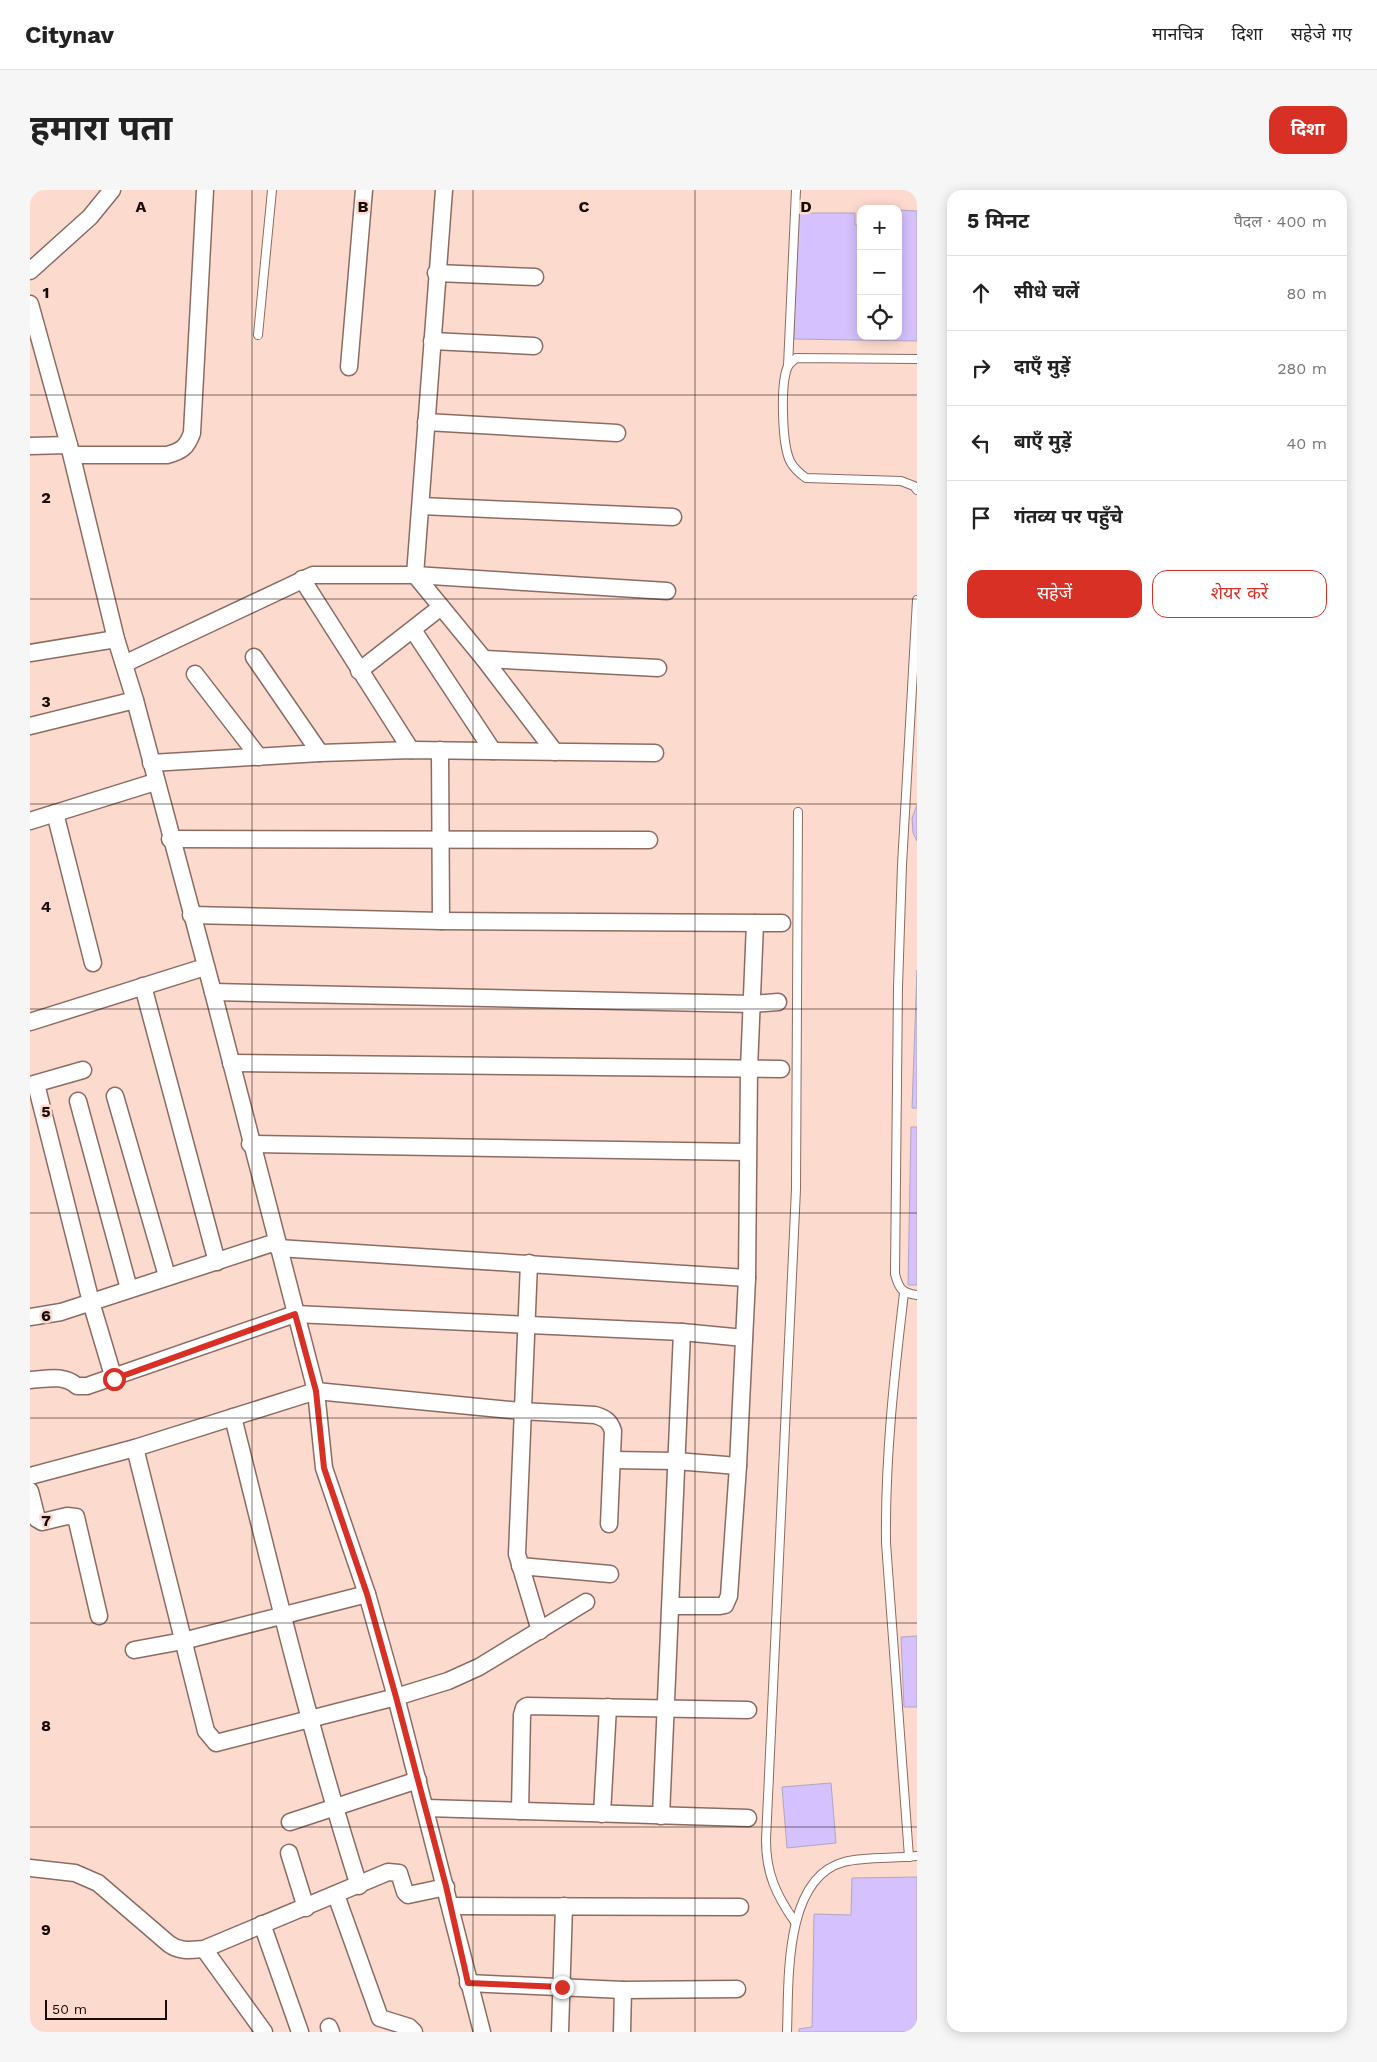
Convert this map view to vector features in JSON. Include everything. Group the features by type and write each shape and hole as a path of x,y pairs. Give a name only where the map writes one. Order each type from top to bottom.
{"street":[{"path":"30,270 84,224 112,190"},
{"path":"30,446 167,455 180,452 188,444 192,433 205,190"},
{"path":"349,367 364,190"},
{"path":"444,190 436,273 415,575 484,659 555,752"},
{"path":"436,273 535,278"},
{"path":"30,304 70,450 116,639 135,700 190,915 213,992 250,1144 316,1391 324,1468 367,1594 396,1697 482,2032"},
{"path":"432,341 534,346"},
{"path":"426,422 617,433"},
{"path":"420,506 673,517"},
{"path":"124,664 302,579 325,574 415,575 667,591"},
{"path":"302,579 411,750"},
{"path":"359,671 440,607"},
{"path":"413,630 493,751"},
{"path":"30,653 116,639"},
{"path":"254,657 320,752"},
{"path":"484,659 658,668"},
{"path":"195,674 259,757"},
{"path":"30,726 135,700"},
{"path":"151,763 320,752 411,750 654,753"},
{"path":"440,750 441,921"},
{"path":"30,821 155,782"},
{"path":"55,813 93,963"},
{"path":"170,839 649,840"},
{"path":"190,915 441,921 782,923"},
{"path":"672,1606 720,1606 728,1601 738,1466 747,1278 749,1070 755,923"},
{"path":"31,1018 205,967"},
{"path":"143,986 217,1262"},
{"path":"213,992 752,1004 778,1002"},
{"path":"231,1063 781,1069"},
{"path":"83,1070 33,1084 91,1302 114,1379"},
{"path":"115,1096 167,1276"},
{"path":"78,1101 128,1289"},
{"path":"250,1144 748,1152"},
{"path":"30,1317 61,1312 167,1276 277,1245 747,1278"},
{"path":"529,1263 517,1554 540,1631"},
{"path":"30,1380 60,1378 83,1387 114,1379 295,1314 682,1332 744,1338"},
{"path":"661,1816 672,1606 682,1332"},
{"path":"30,1476 135,1448 316,1391 522,1411 595,1415 605,1418 610,1423 613,1432 609,1524"},
{"path":"233,1417 282,1616 334,1806 359,1886"},
{"path":"135,1448 206,1731 216,1743 396,1697 464,1674 540,1631 586,1602"},
{"path":"613,1460 676,1461 738,1466"},
{"path":"30,1491 37,1519 42,1522 67,1516 76,1517 99,1616"},
{"path":"520,1566 610,1574"},
{"path":"134,1650 183,1641 367,1594"},
{"path":"520,1811 524,1708 533,1706 748,1710"},
{"path":"602,1814 608,1707"},
{"path":"290,1822 418,1780"},
{"path":"426,1808 748,1818"},
{"path":"289,1853 306,1908"},
{"path":"30,1868 75,1873 98,1883 175,1948 186,1950 204,1949 359,1886 388,1872 399,1873 405,1892 408,1895 446,1886"},
{"path":"336,1895 380,2018 408,2027 414,2032"},
{"path":"450,1906 740,1907"},
{"path":"560,2032 564,1906"},
{"path":"262,1924 300,2032"},
{"path":"204,1949 264,2032"},
{"path":"468,1983 623,1990 737,1989"},
{"path":"622,2032 623,1990"}],"lane":[{"path":"258,335 272,190"},
{"path":"796,190 788,366 784,384 785,444 789,459 796,470 806,478 901,481 914,486 917,490"},
{"path":"788,366 796,358 917,359"},
{"path":"917,600 902,865 898,987 895,1274 898,1286 904,1293 917,1295"},
{"path":"795,1922 780,1901 771,1881 767,1867 766,1840 796,1189 798,812"},
{"path":"787,2032 791,1944 795,1922 802,1901 814,1884 828,1869 844,1862 913,1856 887,1553 885,1496 889,1423 904,1293"}],"building":[{"path":"902,210 917,211 917,341 794,339 796,213 855,213 855,225 857,225 857,340 902,340"},
{"path":"917,805 917,841 913,833 912,818"},
{"path":"917,970 917,1108 912,1108"},
{"path":"911,1127 917,1127 917,1285 908,1285"},
{"path":"917,1636 917,1707 904,1707 901,1637"},
{"path":"831,1783 836,1843 787,1848 782,1787"},
{"path":"917,1877 917,2032 799,2032 799,2029 812,2027 814,1914 851,1915 852,1878"}],"route":[{"path":"114,1379 295,1314 316,1391 324,1468 367,1594 396,1697 446,1886 468,1983 562,1987"}]}
